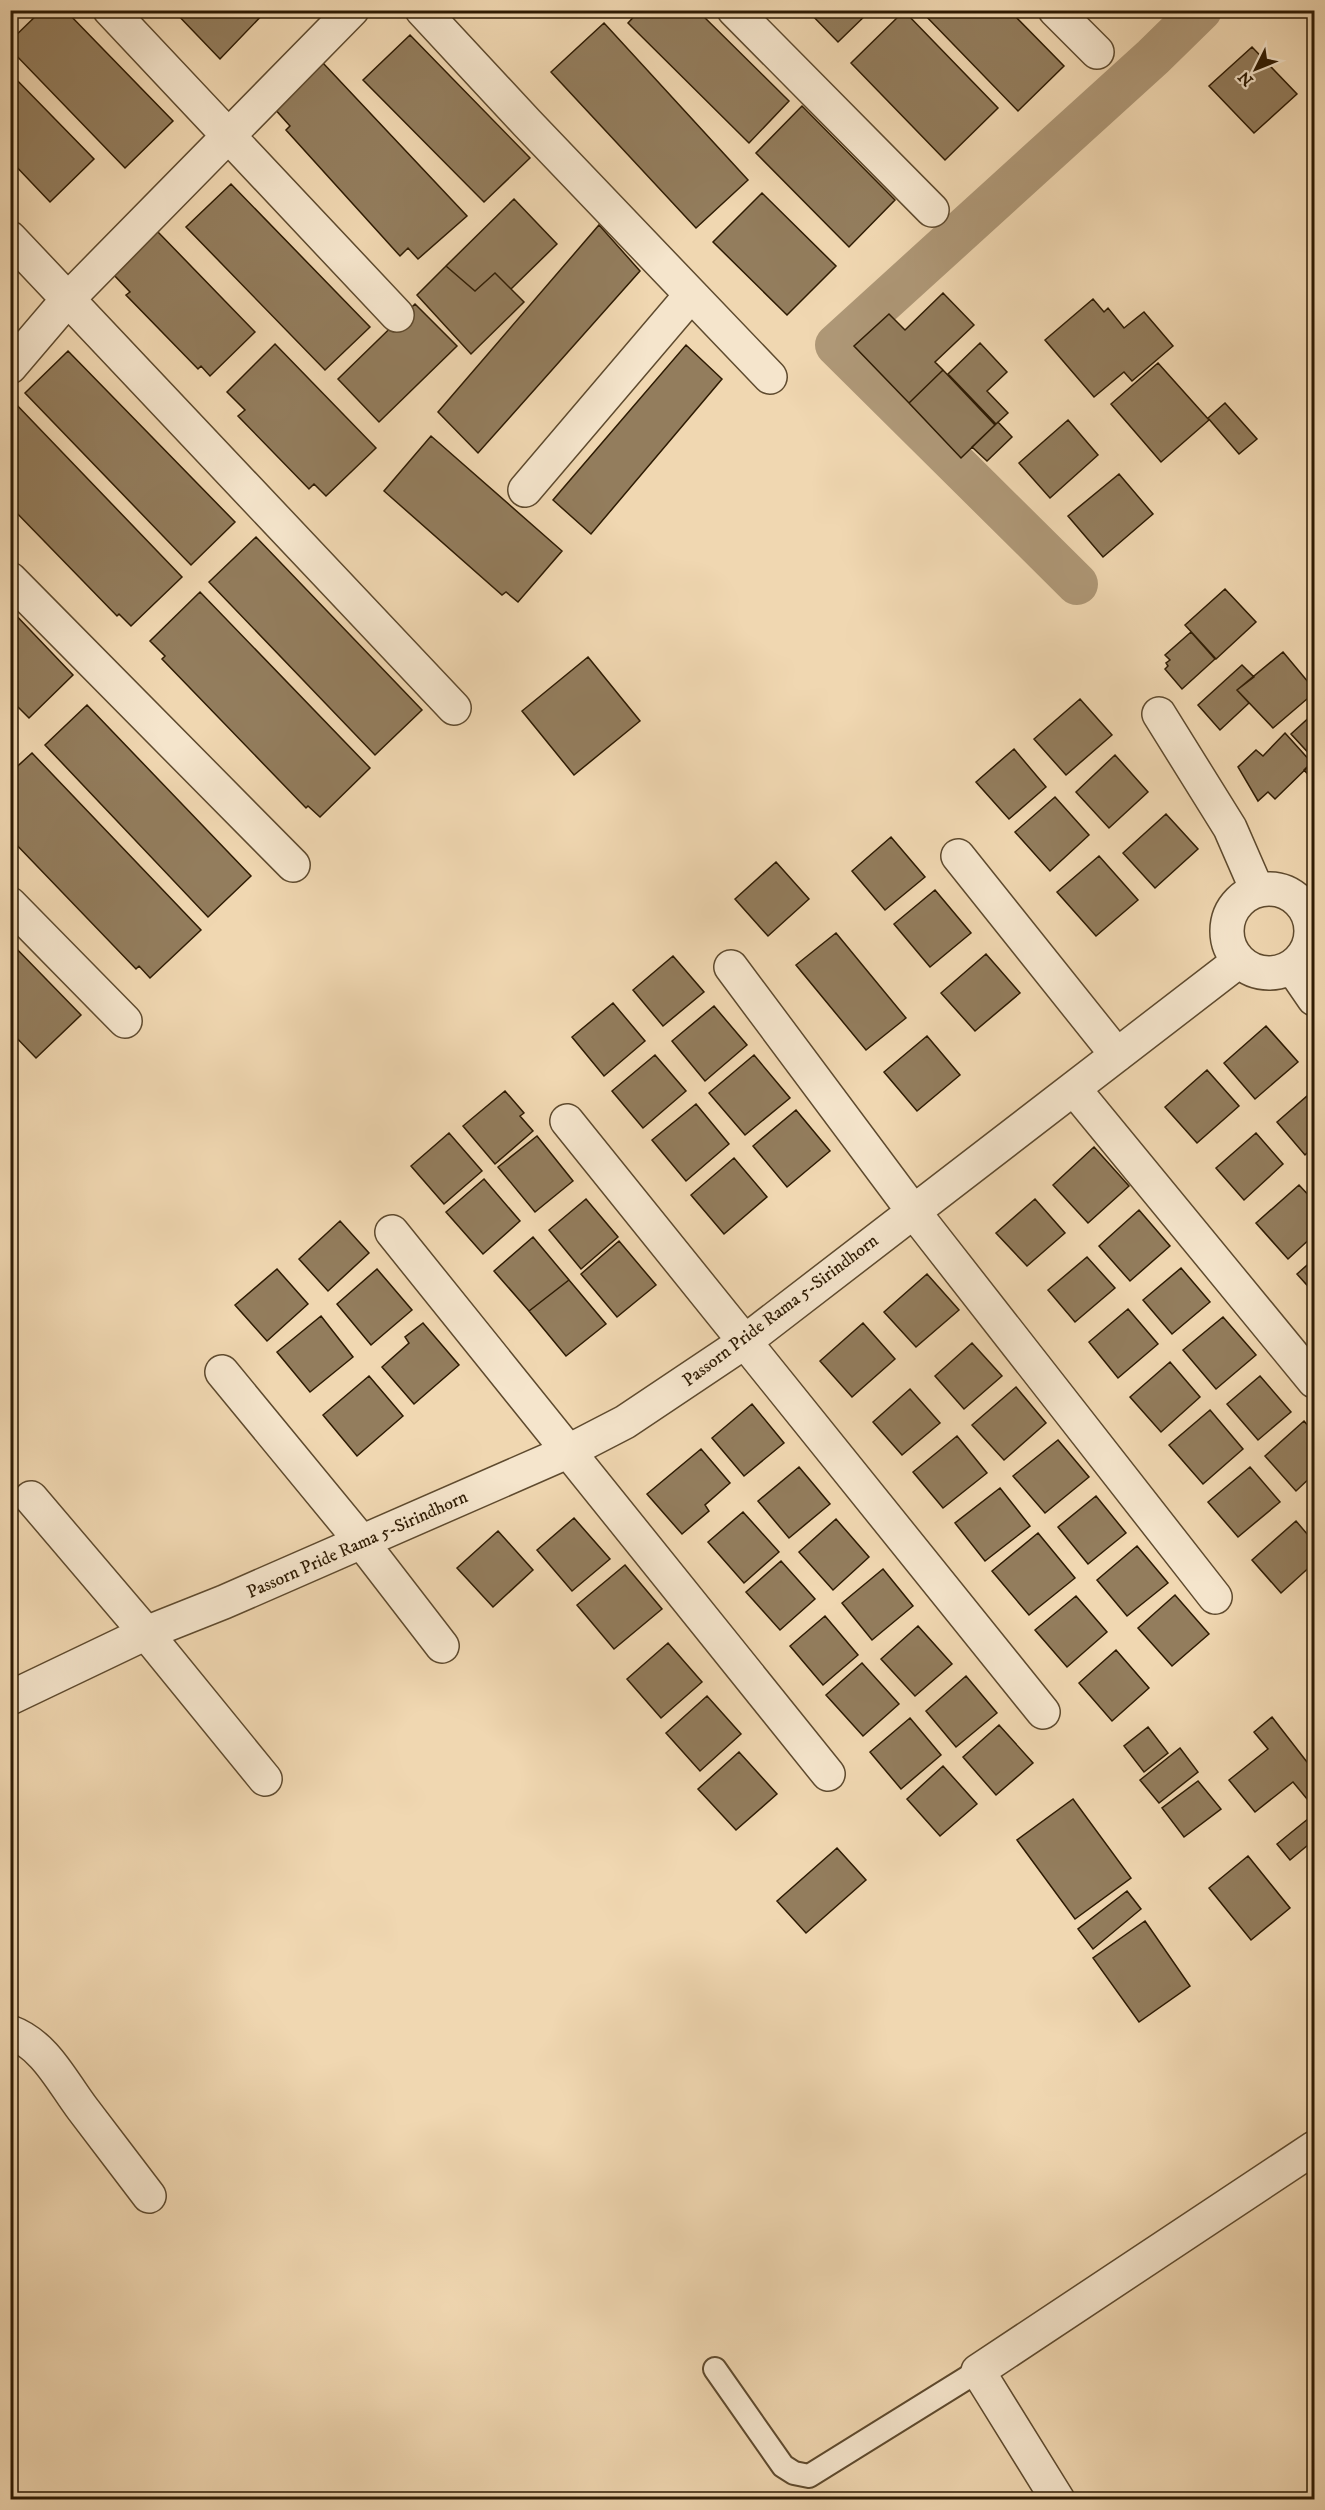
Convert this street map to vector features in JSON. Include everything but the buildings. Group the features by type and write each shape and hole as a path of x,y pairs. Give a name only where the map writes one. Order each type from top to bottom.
{"street":[{"path":"110,10 397,315"},
{"path":"10,367 68,299 352,10"},
{"path":"422,10 770,377"},
{"path":"734,10 932,210"},
{"path":"1054,10 1097,52"},
{"path":"10,238 454,708"},
{"path":"525,490 691,295"},
{"path":"10,579 292,865"},
{"path":"1159,714 1230,828 1257,890"},
{"path":"957,856 1118,1055"},
{"path":"1277,889 1296,897 1308,913 1312,933 1306,952 1292,967 1279,972 1265,973 1251,969 1239,961 1230,946 1227,928 1231,912 1241,898 1257,890 1277,889"},
{"path":"10,904 124,1021"},
{"name":"Passorn Pride Rama 5-Sirindhorn","path":"10,1698 146,1633 224,1602 567,1452 625,1422 743,1342 1239,961"},
{"path":"1292,967 1314,999"},
{"path":"730,968 913,1211 1215,1597"},
{"path":"1074,1089 1314,1381"},
{"path":"567,1121 1043,1712"},
{"path":"392,1232 828,1774"},
{"path":"222,1372 361,1541 442,1646"},
{"path":"31,1498 146,1633 265,1779"},
{"path":"10,2032 23,2037 50,2062 149,2196"},
{"path":"1058,2499 978,2371 1314,2148"}],"lane":[{"path":"715,2369 783,2466 794,2473 809,2476 978,2371"}],"waterway":[{"path":"1077,584 836,345 1153,57 1201,10"}]}
